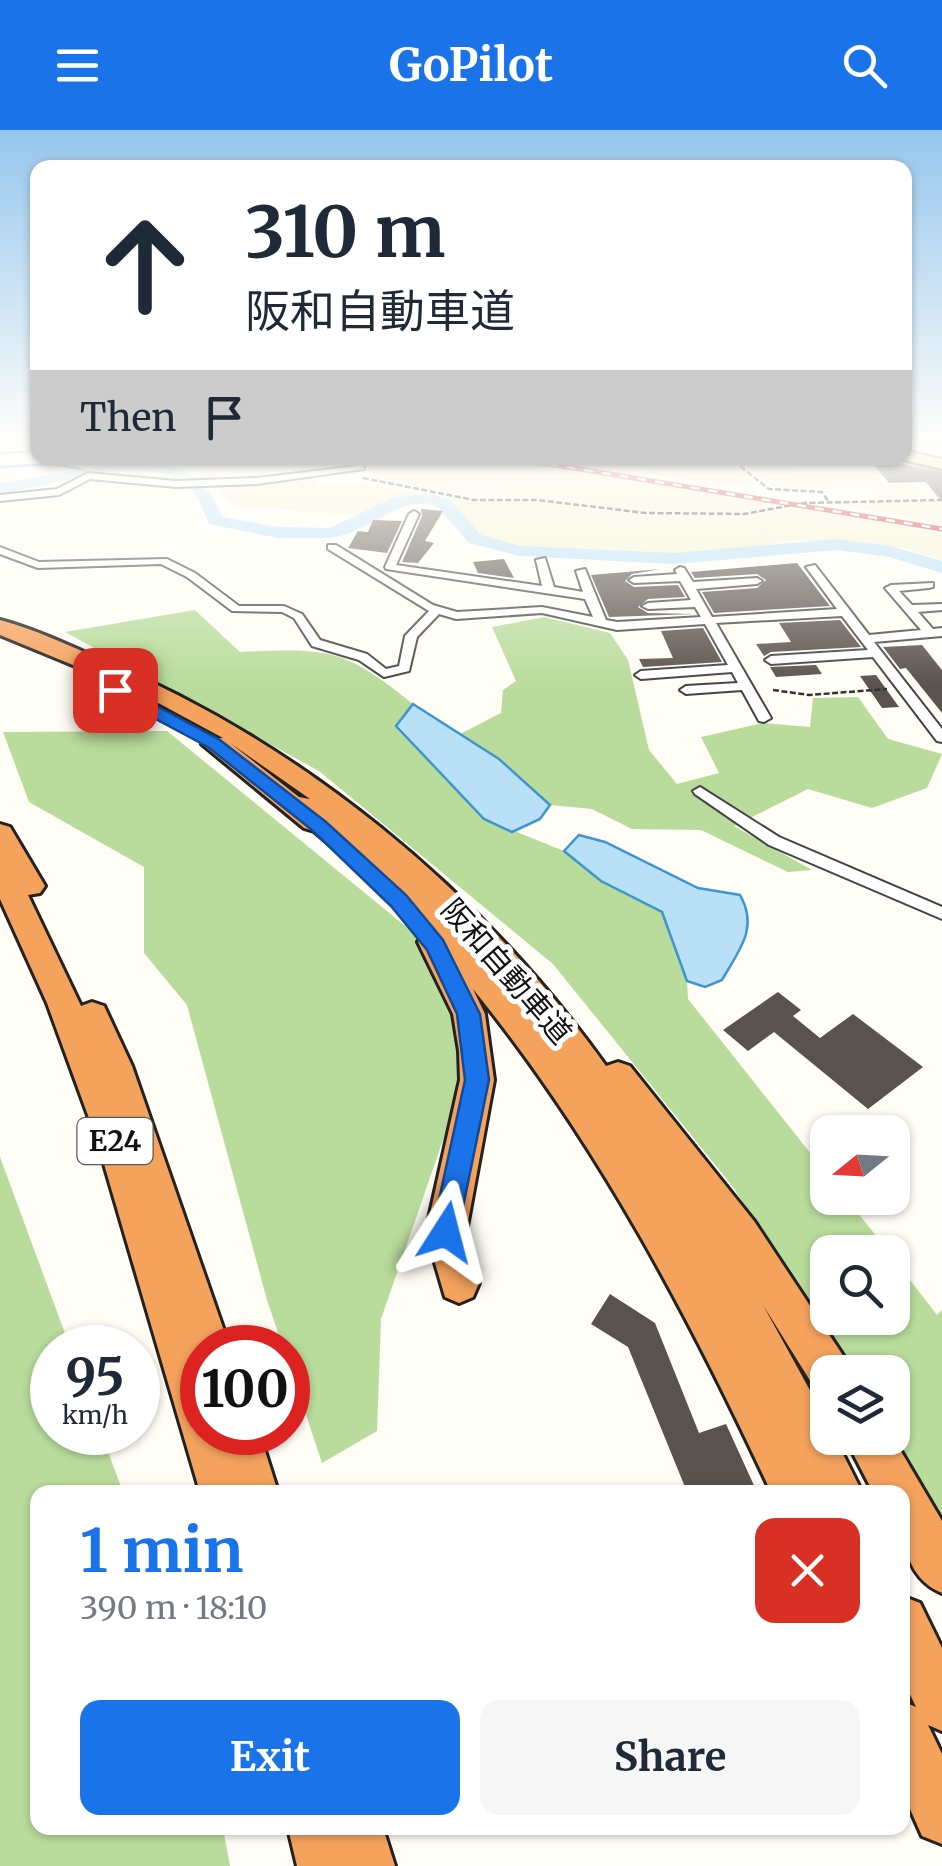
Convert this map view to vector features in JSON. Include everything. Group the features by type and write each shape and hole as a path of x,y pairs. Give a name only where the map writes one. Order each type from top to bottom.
{"highway":[{"name":"阪和自動車道","path":"0,627 132,681 227,730 345,811 455,909 558,1026 668,1181 738,1300 835,1485"},
{"name":"阪和自動車道","path":"0,644 115,690 214,744 296,801 382,872 482,974 533,1038 616,1158 690,1282 792,1485"},
{"path":"214,744 319,826 382,884 414,917 455,980 468,1014 477,1080 446,1232 459,1283"},
{"name":"E24","path":"0,833 54,928 115,1066 203,1325"},
{"name":"E24","path":"0,870 36,936 94,1077 180,1352"},
{"path":"455,909 518,962 642,1104 740,1234 818,1355"},
{"path":"213,1455 221,1485"},
{"path":"243,1455 253,1485"},
{"path":"878,1455 895,1485"},
{"path":"910,1511 942,1568"},
{"path":"910,1638 942,1704"},
{"path":"910,1746 942,1816"},
{"path":"318,1835 326,1866"},
{"path":"357,1835 366,1866"}],"street":[{"path":"410,523 390,567 590,596"},
{"path":"332,546 436,610 456,616 542,610 617,626 845,612"},
{"path":"0,550 38,565 163,561 191,575 236,610 284,610 298,616 316,643 363,657 384,673 404,668 411,636 436,610"},
{"path":"541,560 549,590"},
{"path":"811,567 942,738"},
{"path":"581,571 600,623"},
{"path":"634,580 685,577 757,582"},
{"path":"685,577 764,718"},
{"path":"929,585 891,588 936,633"},
{"path":"648,606 700,603"},
{"path":"910,609 942,607"},
{"path":"867,639 936,633"},
{"path":"770,660 876,653"},
{"path":"641,675 736,668"},
{"path":"686,690 746,686"},
{"path":"700,791 774,841 942,914"}],"path":[{"path":"773,690 810,695 904,688"}],"shaded area":[{"path":"467,523 886,523 942,533 942,560 904,548 794,540 723,552 623,557 516,548 476,536"}],"green space":[{"path":"195,610 240,652 294,650 333,655 351,661 389,685 413,704 397,727 484,819 564,851 601,881 663,912 687,981 688,999 810,1153 810,1215 860,1215 875,1235 810,1235 810,1309 733,1187 553,964 319,771 65,632"},
{"path":"544,617 610,633 628,660 649,750 677,784 719,773 701,737 763,723 810,727 813,698 858,697 888,739 942,754 927,788 872,808 808,789 734,826 812,870 788,872 701,830 632,829 592,809 550,805 499,759 460,734 501,713 503,690 516,681 492,627"},
{"path":"167,731 415,934 460,1025 460,1091 381,1319 377,1431 322,1463 310,1427 310,1325 276,1325 187,1005 144,953 144,867 29,802 3,732"},
{"path":"0,1157 62,1325 30,1325 30,1455 109,1455 120,1485 30,1485 30,1835 224,1835 230,1866 0,1866"},
{"path":"910,1280 937,1315 942,1310 942,1518 902,1455 910,1455 910,1355 839,1355 827,1335 910,1335"}],"water":[{"path":"413,704 499,759 550,805 540,819 512,832 484,819 396,726"},
{"path":"579,835 605,842 698,888 740,895 748,918 745,939 722,980 705,987 687,981 662,912 601,881 564,851"}],"building":[{"path":"372,523 401,523 387,553 348,548 358,531 368,532"},
{"path":"419,523 436,523 425,541 434,543 418,563 402,562"},
{"path":"504,559 514,578 478,573 473,562"},
{"path":"797,563 830,606 714,613 702,592 757,588 766,580 757,574 695,578 691,572"},
{"path":"661,569 632,574 625,581 634,587 678,585 685,597 648,599 638,607 648,613 695,614 609,617 591,575"},
{"path":"840,620 861,647 771,652 764,656 756,644 791,642 779,623"},
{"path":"703,628 722,662 643,667 639,659 673,658 661,631"},
{"path":"922,645 942,670 942,713 906,668 900,669 883,647"},
{"path":"816,665 822,674 776,677 770,667"},
{"path":"876,675 899,707 882,708 860,676"},
{"path":"778,992 801,1010 793,1016 820,1038 853,1014 923,1067 868,1109 774,1032 748,1051 723,1030"},
{"path":"610,1294 655,1323 699,1433 726,1424 754,1485 684,1485 628,1347 591,1324"}],"waterway":[{"path":"224,523 297,534 330,533 357,523"},
{"path":"458,523 475,539 520,551 674,558 836,545 890,552 942,567"}],"railway":[{"path":"906,523 942,529"}],"route":[{"path":"115,690 214,744 319,826 398,900 436,946 468,1014 476,1051 472,1113 460,1150 446,1232"}]}
